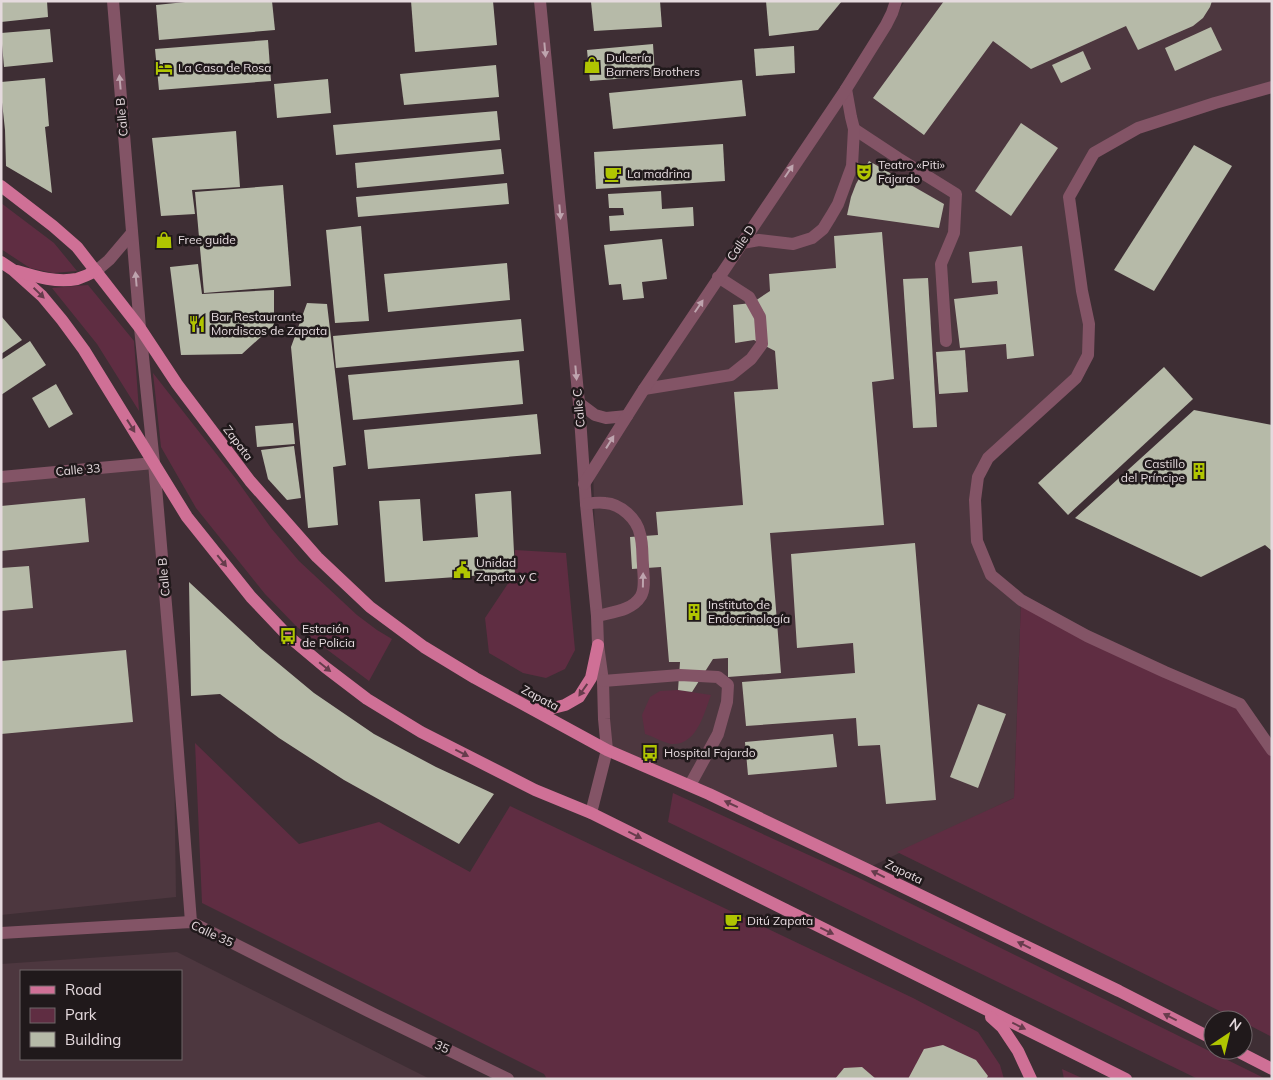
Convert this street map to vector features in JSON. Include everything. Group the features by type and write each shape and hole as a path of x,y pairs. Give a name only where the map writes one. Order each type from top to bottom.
{"main road":[{"name":"Zapata","path":"1,186 77,247 140,328 177,384 250,481 317,557 370,607 424,647 475,678 607,750 690,786 927,898 1203,1034"},
{"path":"1,262 13,270 42,296 84,350 187,517 251,597 288,636 367,699 421,732 535,790 591,813 1126,1079"},
{"path":"13,270 39,278 63,280 78,278 96,272"},
{"path":"531,709 549,709 564,705 579,697 591,678 598,645"},
{"path":"976,1004 1002,1027 1018,1051 1031,1079"},
{"path":"1253,1059 1272,1069"}],"street":[{"name":"Calle B","path":"113,1 140,328 154,463 173,687 191,922"},
{"name":"Calle C","path":"540,1 579,403 598,645 603,680 607,750 591,813"},
{"name":"Calle D","path":"584,484 718,277 846,89 886,25 896,1"},
{"path":"1272,87 1138,128 1094,153 1069,197 1082,291 1089,324 1088,355 1076,378 988,458 978,477 975,500 977,540 991,575 998,581 1021,600 1087,636 1240,704 1272,750"},
{"path":"742,243 759,240 793,244 812,238 823,229 838,204 852,166 854,128 850,117 846,89"},
{"path":"854,128 956,194 954,233 941,264 946,341"},
{"path":"96,272 132,233"},
{"path":"644,389 730,375 751,359 762,344 760,317 749,297 718,277"},
{"path":"579,403 595,415 606,418 627,416"},
{"name":"Calle 33","path":"1,477 154,463"},
{"path":"586,504 605,502 621,509 636,522 641,535 644,582 642,594 629,608 597,616"},
{"path":"603,680 680,675 718,677 728,685 728,702 718,734 690,786"},
{"name":"Calle 35","path":"1,933 191,922 376,1016"},
{"name":"35","path":"376,1016 508,1079"}],"shaded area":[{"path":"905,1 1272,1 1272,87 1138,128 1094,153 1069,197 1088,355 1047,403 978,477 977,541 991,575 1021,600 1014,798 866,869 607,750 598,645 593,468"},
{"path":"154,463 173,687 176,897 1,915 1,477"},
{"path":"177,952 430,1079 1,1079 1,964"}],"green space":[{"path":"1,203 54,243 77,271 53,273 30,268 1,249"},
{"path":"88,285 134,341 139,411 97,344 52,288"},
{"path":"153,373 236,479 271,528 299,561 357,615 392,639 369,681 297,627 265,594 196,508 161,447"},
{"path":"515,550 566,553 575,650 565,669 546,678 523,673 489,653 485,618 515,573"},
{"path":"1021,600 1240,704 1272,751 1272,1037 1253,1027 1253,1010 1218,1010 897,852 1014,798"},
{"path":"678,690 711,695 702,719 693,734 687,740 671,744 645,734 642,715 650,697 660,691"},
{"path":"195,743 299,844 379,822 470,872 510,806 913,998 978,1032 1000,1065 1004,1079 547,1079 544,1074 202,903"},
{"path":"673,793 857,877 1203,1048 1203,1060 1228,1060 1266,1079 1198,1079 668,822"},
{"path":"1062,1069 1084,1079 1064,1079"}],"building":[{"path":"1,1 47,1 48,17 1,22"},
{"path":"195,1 272,1 275,30 159,40 156,5"},
{"path":"411,1 493,1 497,45 415,52"},
{"path":"660,1 662,27 594,31 591,2"},
{"path":"766,1 842,1 818,30 769,36"},
{"path":"944,1 1212,1 1203,18 1193,26 1138,50 1126,26 1031,69 993,41 924,135 873,98"},
{"path":"1211,27 1222,50 1175,71 1165,48"},
{"path":"50,29 53,62 4,67 1,33"},
{"path":"268,40 271,81 159,90 155,49"},
{"path":"653,44 655,76 590,81 587,50"},
{"path":"794,46 795,73 756,76 754,49"},
{"path":"1083,51 1091,69 1061,83 1052,65"},
{"path":"496,65 499,97 404,105 400,74"},
{"path":"45,78 49,126 45,127 52,193 6,166 1,93 1,82"},
{"path":"328,79 331,113 277,118 274,84"},
{"path":"742,80 746,116 613,129 609,93"},
{"path":"497,111 500,140 336,155 333,125"},
{"path":"1021,123 1058,148 1011,216 975,191"},
{"path":"236,131 240,187 192,190 195,214 161,216 152,138"},
{"path":"723,144 725,181 596,189 594,152"},
{"path":"1194,145 1232,166 1154,291 1114,270"},
{"path":"501,149 504,174 357,188 355,163"},
{"path":"869,161 944,204 939,228 847,215 856,184"},
{"path":"507,183 509,204 358,217 356,197"},
{"path":"283,185 291,286 204,293 195,192"},
{"path":"661,191 662,209 693,207 694,226 610,231 609,216 624,215 623,208 609,208 608,194"},
{"path":"361,226 369,321 335,323 326,230"},
{"path":"882,232 894,379 872,382 884,525 770,533 781,673 728,677 728,658 713,659 692,692 678,690 680,662 669,662 661,567 632,569 630,537 658,535 656,512 743,505 734,392 778,389 775,351 754,340 735,343 733,305 752,303 770,291 769,274 836,268 834,236"},
{"path":"662,239 667,279 642,282 644,298 623,300 621,284 609,285 604,245"},
{"path":"1022,246 1034,356 1007,359 1006,344 960,348 954,299 998,294 997,281 972,283 969,252"},
{"path":"507,263 510,300 388,312 384,274"},
{"path":"198,264 202,294 274,290 274,325 242,354 181,355 170,267"},
{"path":"928,278 937,427 913,428 903,279"},
{"path":"307,303 327,304 346,465 333,467 338,525 308,528 291,347"},
{"path":"1,316 22,340 1,354"},
{"path":"521,319 524,351 336,368 333,336"},
{"path":"30,341 46,365 1,395 1,360"},
{"path":"965,350 968,392 939,394 936,352"},
{"path":"519,360 523,404 353,420 348,375"},
{"path":"1164,367 1193,399 1068,515 1038,483"},
{"path":"56,384 73,414 49,428 32,398"},
{"name":"Castillo del Príncipe","path":"1194,410 1272,425 1272,551 1265,545 1201,577 1075,518"},
{"path":"537,414 541,454 368,469 364,430"},
{"path":"293,423 295,444 257,447 255,426"},
{"path":"294,446 301,498 287,500 268,479 261,450"},
{"path":"511,491 515,573 385,582 379,501 420,499 423,541 478,537 475,494"},
{"path":"85,498 89,542 1,551 1,506"},
{"path":"915,543 936,800 886,804 880,745 858,746 856,718 746,726 742,682 855,673 853,643 797,648 791,554"},
{"path":"29,566 33,608 1,611 1,568"},
{"path":"189,582 261,649 314,693 374,734 436,767 494,794 459,844 344,780 279,738 220,694 191,696"},
{"path":"126,650 133,722 1,734 1,661"},
{"path":"978,704 1006,714 978,788 950,777"},
{"path":"833,734 837,767 748,775 745,742"},
{"path":"943,1045 976,1060 988,1076 986,1079 908,1079 924,1049"},
{"path":"862,1067 876,1079 835,1079 844,1068"}],"place":[{"name":"Dulcería Barners Brothers","path":"592,65"},
{"name":"La Casa de Rosa","path":"164,68"},
{"name":"Teatro «Piti» Fajardo","path":"864,172"},
{"name":"La madrina","path":"613,174"},
{"name":"Free guide","path":"164,240"},
{"name":"Bar Restaurante Mordiscos de Zapata","path":"197,324"},
{"name":"Castillo del Príncipe","path":"1199,471"},
{"name":"Unidad Zapata y C","path":"462,570"},
{"name":"Instituto de Endocrinología","path":"694,612"},
{"name":"Estación de Policia","path":"288,636"},
{"name":"Hospital Fajardo","path":"650,753"},
{"name":"Ditú Zapata","path":"733,921"}]}
